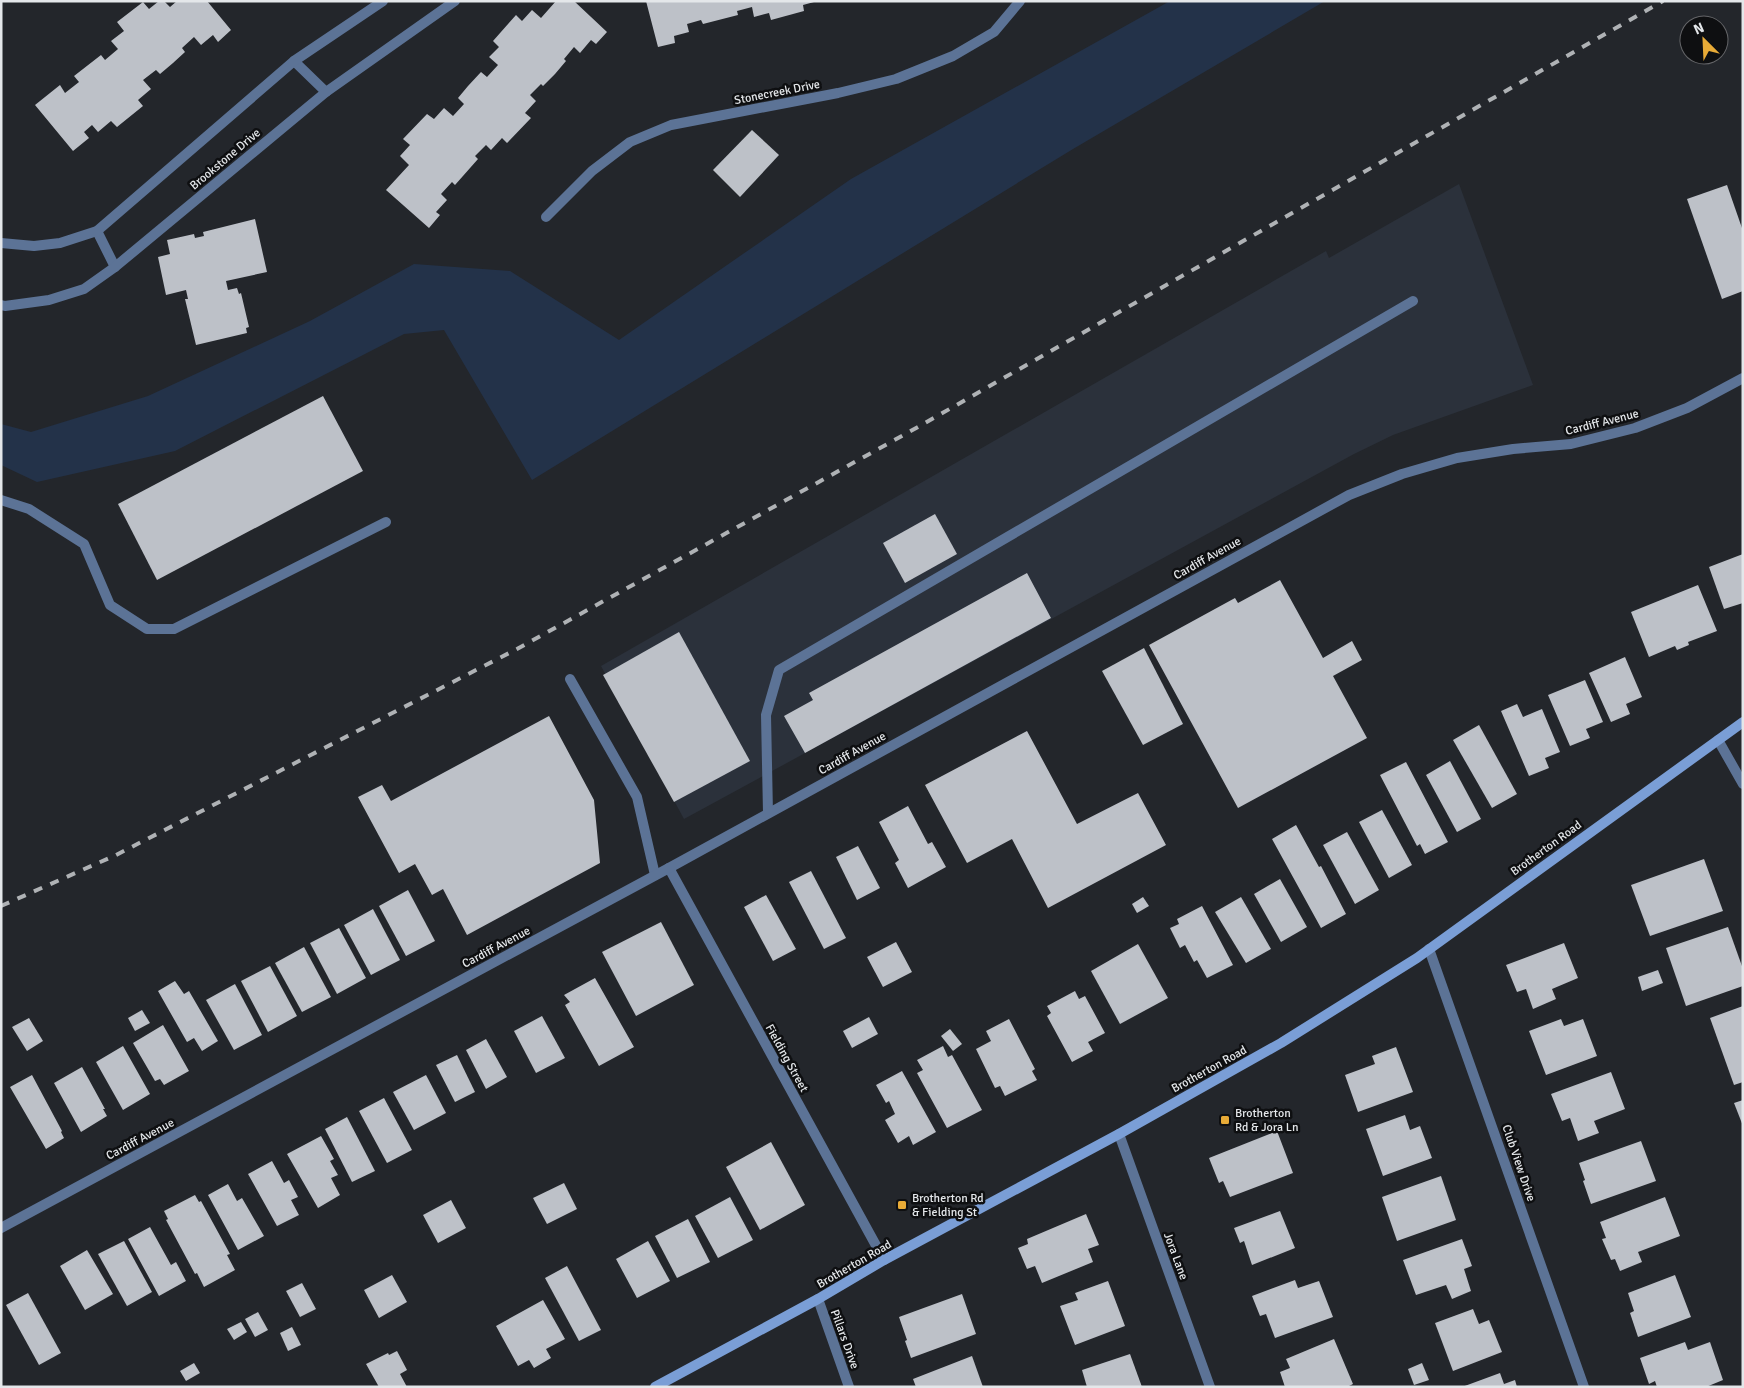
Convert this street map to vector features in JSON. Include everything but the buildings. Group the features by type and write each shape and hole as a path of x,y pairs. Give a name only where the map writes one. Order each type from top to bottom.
{"street":[{"path":"1,243 34,246 60,243 97,231 294,61 383,1"},
{"name":"Brookstone Drive","path":"1,305 48,300 84,289 115,267 326,92 455,1"},
{"name":"Stonecreek Drive","path":"546,217 592,171 630,142 671,125 838,93 896,79 953,56 994,32 1020,1"},
{"path":"294,61 326,92"},
{"path":"97,231 115,267"},
{"path":"768,813 766,715 779,670 1413,301"},
{"name":"Cardiff Avenue","path":"1,1228 669,868 1349,495 1402,474 1457,458 1513,449 1571,444 1635,428 1687,408 1743,378"},
{"path":"1,500 29,509 84,544 110,605 148,629 174,629 386,522"},
{"path":"570,680 637,797 655,875"},
{"name":"Brotherton Road","path":"655,1387 818,1299 884,1260 1119,1134 1281,1043 1429,949 1743,722"},
{"path":"1718,740 1743,784"},
{"name":"Fielding Street","path":"669,868 884,1260"},
{"name":"Club View Drive","path":"1429,949 1584,1387"},
{"name":"Jora Lane","path":"1119,1134 1210,1387"},
{"name":"Pillars Drive","path":"818,1299 849,1387"}],"shaded area":[{"path":"1170,1 1325,1 1073,149 532,480 444,330 404,334 175,451 37,482 1,465 1,424 31,432 148,396 310,321 414,264 510,271 619,340 851,179"},
{"path":"1459,184 1533,385 1393,435 1354,454 684,819 601,666 1326,251 1329,258"}],"railway":[{"path":"1,906 116,855 517,649 918,427 1663,1"}],"place":[{"name":"Brotherton Rd & Jora Ln","path":"1225,1120"},
{"name":"Brotherton Rd & Fielding St","path":"902,1205"}]}
